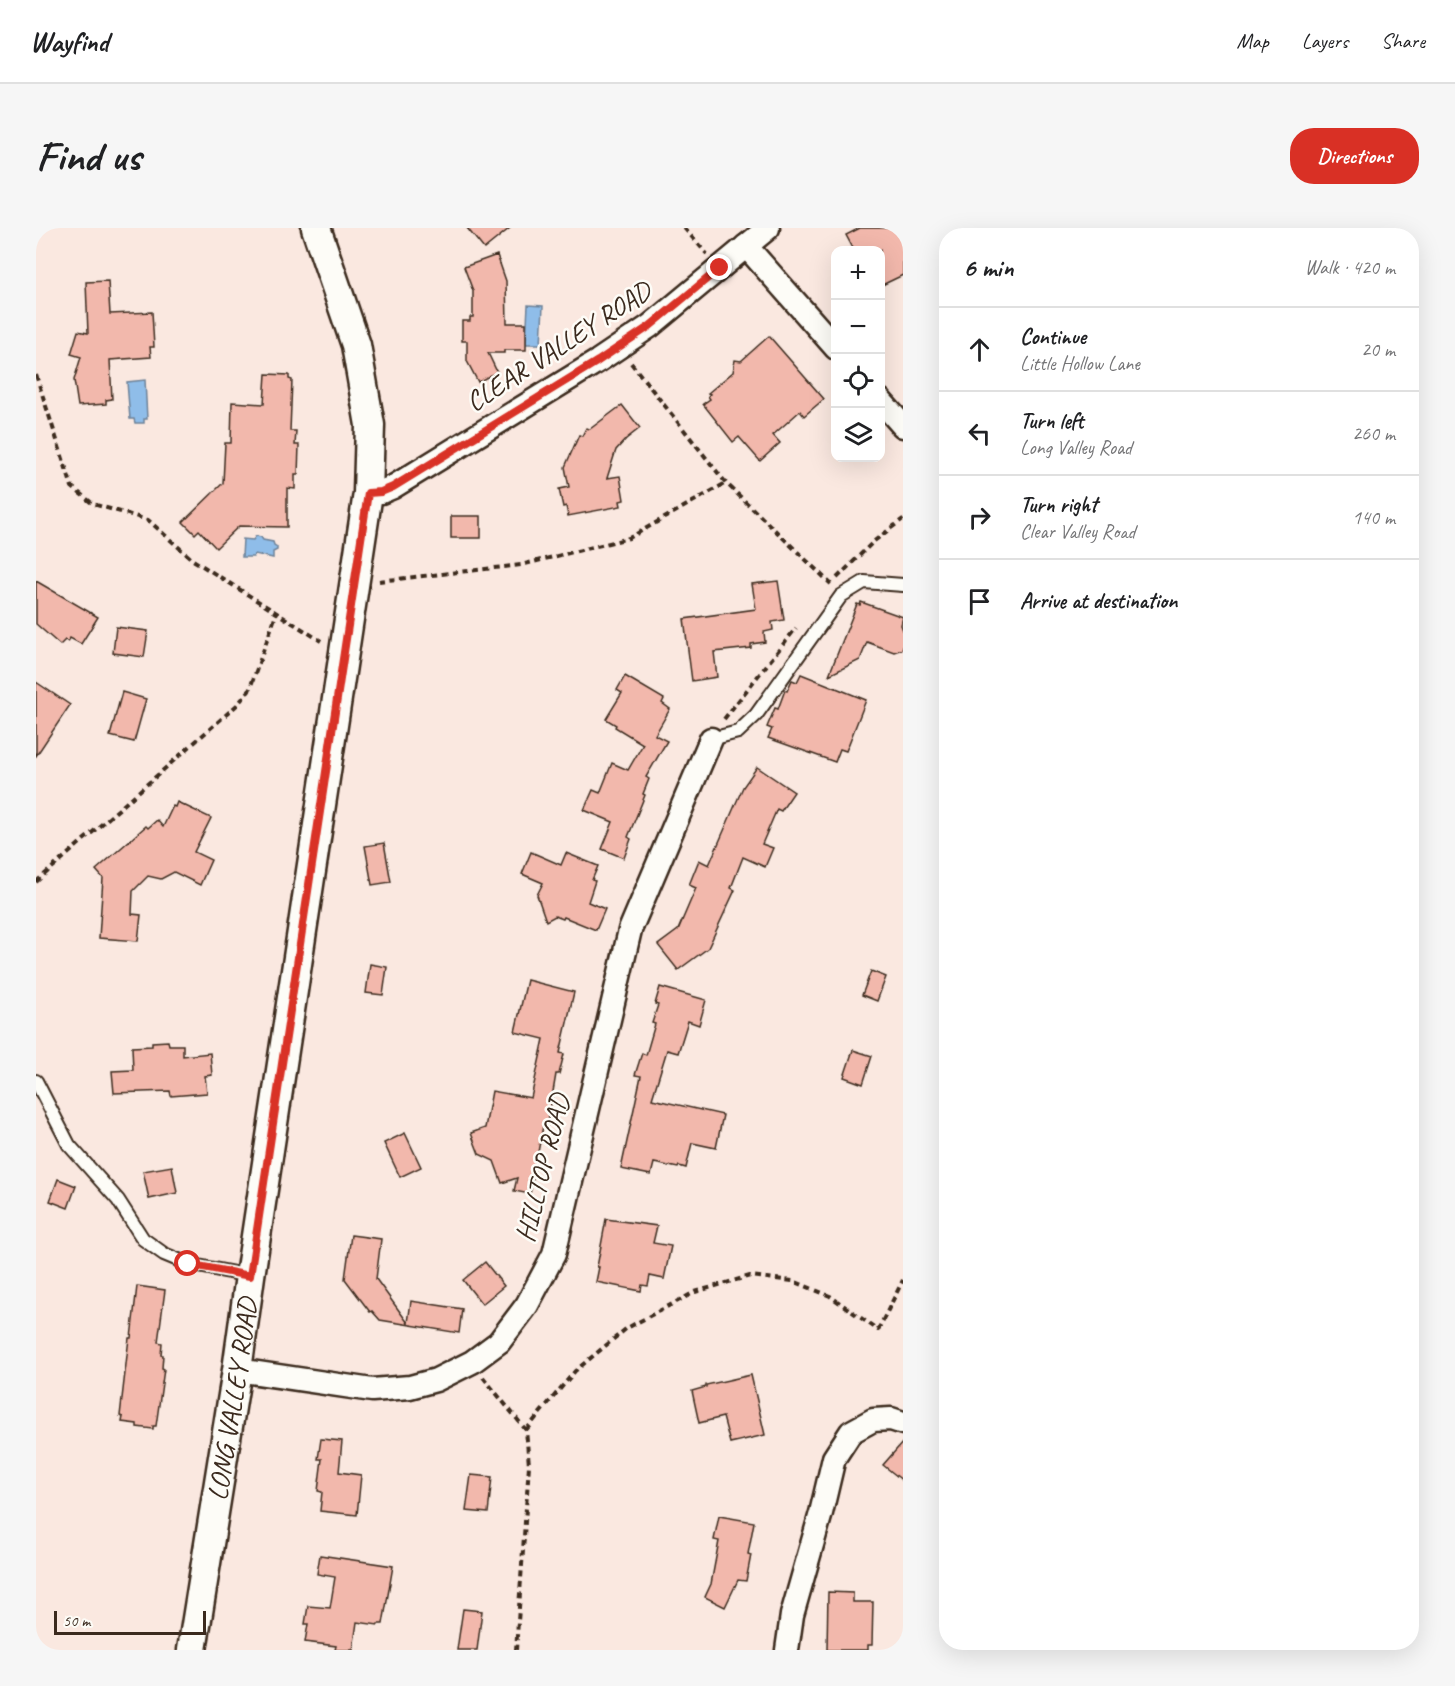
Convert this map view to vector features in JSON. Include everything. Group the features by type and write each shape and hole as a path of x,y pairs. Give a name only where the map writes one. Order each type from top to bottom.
{"street":[{"name":"LONG VALLEY ROAD","path":"192,1650 237,1370 368,493 370,425 356,345 316,228"},
{"name":"CLEAR VALLEY ROAD","path":"368,493 381,492 393,487 598,361 650,326 768,228"},
{"path":"747,246 831,342"},
{"path":"885,406 903,426"},
{"name":"HILLTOP ROAD","path":"237,1370 372,1390 419,1385 436,1380 472,1362 499,1342 527,1305 554,1254 630,930 711,739"},
{"path":"787,1650 792,1615 834,1458 851,1432 873,1420 891,1419 903,1423"}],"lane":[{"path":"711,739 738,732 756,715 842,596 864,582 903,585"},
{"path":"36,1082 69,1145 118,1200 143,1239 164,1254 188,1264 250,1276"}],"path":[{"path":"684,228 720,268"},
{"path":"629,360 726,483 831,584"},
{"path":"36,375 72,487 93,504 148,520 193,560 324,643 326,632"},
{"path":"354,580 372,581 521,566 618,541 629,538 726,483"},
{"path":"36,882 237,705 249,691 277,612"},
{"path":"526,1430 575,1371 609,1342 627,1328 695,1292 750,1276 793,1281 830,1296 878,1330 903,1280"},
{"path":"472,1362 526,1430 530,1465 516,1650"}],"water":[{"path":"528,305 543,306 541,344 526,344"},
{"path":"145,380 147,419 144,419 144,423 135,423 134,419 130,419 127,382"},
{"path":"256,536 273,542 277,547 277,550 273,552 273,558 255,554 253,557 242,557 243,539 253,540"}],"building":[{"path":"467,228 510,228 484,249"},
{"path":"860,228 903,228 903,275 885,284 885,246 852,246 846,235"},
{"path":"497,255 506,281 507,323 526,323 526,350 488,353 497,372 478,382 467,361 467,341 462,341 462,321 470,321 470,317 473,317 473,291 464,267"},
{"path":"108,281 110,314 152,312 154,347 150,347 151,357 110,360 112,399 106,400 106,404 78,406 74,380 81,357 71,354 78,331 88,333 86,282"},
{"path":"769,336 824,399 804,416 800,411 773,435 780,443 760,461 739,437 733,442 703,404 710,399 708,393 733,372 735,360 741,361"},
{"path":"266,374 289,375 289,379 292,380 290,431 296,431 295,445 299,445 295,489 287,488 287,527 239,526 216,548 199,530 195,534 183,522 223,483 225,443 231,443 232,402 264,404"},
{"path":"622,405 640,428 616,450 607,478 620,476 624,500 620,501 621,506 568,516 566,506 563,507 559,489 569,487 565,467 579,435 582,436 586,428 590,429"},
{"path":"451,516 481,516 481,538 451,538"},
{"path":"36,581 98,617 81,644 70,638 68,642 65,640 60,645 36,624"},
{"path":"778,581 784,620 772,622 773,630 764,632 765,642 751,644 751,648 714,652 717,677 692,681 684,619 756,609 752,584"},
{"path":"861,602 903,617 901,625 903,649 894,652 867,642 860,660 829,675 857,604 860,605"},
{"path":"116,627 148,631 144,657 113,653"},
{"path":"801,674 866,700 846,751 840,749 835,762 768,738 772,729 767,727 775,708 778,709 785,690 787,691 792,680 797,682"},
{"path":"625,676 664,699 662,703 670,709 655,735 667,741 646,777 649,779 643,794 645,795 628,837 631,839 624,858 602,849 613,822 584,810 593,790 600,793 612,763 628,770 643,744 606,719 622,693 617,690"},
{"path":"36,682 70,705 36,756"},
{"path":"122,692 146,699 134,742 110,736"},
{"path":"757,767 794,792 781,811 777,809 762,844 773,848 765,867 743,857 731,888 735,890 708,948 678,970 658,945 678,930 696,888 689,885 699,860 709,865 743,787"},
{"path":"177,802 211,818 194,852 211,860 200,885 174,872 161,879 148,876 133,891 132,914 141,915 138,941 99,938 103,878 96,870 146,826 148,828 157,820 163,827"},
{"path":"384,843 391,882 372,885 365,846"},
{"path":"531,852 561,865 566,853 598,866 592,880 595,881 588,902 605,909 596,930 564,917 563,919 555,916 546,921 537,895 543,883 522,874"},
{"path":"370,964 387,967 383,995 366,993"},
{"path":"871,971 886,977 877,1001 862,995"},
{"path":"527,980 574,992 560,1053 564,1054 559,1074 556,1074 547,1127 543,1126 530,1194 514,1191 517,1178 502,1183 494,1161 479,1154 471,1133 485,1128 492,1091 531,1098 544,1039 515,1032"},
{"path":"660,987 706,1000 699,1025 688,1021 678,1053 667,1050 652,1099 723,1115 716,1148 692,1143 686,1168 654,1163 651,1175 621,1169 641,1076 635,1075 642,1053 646,1055 655,1024 652,1023 658,1005 655,1004"},
{"path":"168,1041 169,1045 183,1045 183,1056 210,1053 212,1075 205,1076 207,1093 171,1096 170,1091 114,1093 112,1071 133,1070 132,1047 152,1046 152,1042"},
{"path":"853,1050 872,1056 863,1084 844,1077"},
{"path":"405,1133 421,1167 400,1177 384,1143"},
{"path":"172,1166 177,1193 149,1199 143,1171"},
{"path":"58,1179 76,1186 68,1208 50,1201"},
{"path":"606,1219 657,1226 653,1243 671,1246 664,1279 650,1276 648,1286 642,1285 641,1291 596,1282"},
{"path":"351,1235 381,1239 376,1279 408,1323 411,1301 462,1309 459,1333 380,1320 372,1311 370,1312 345,1279"},
{"path":"485,1262 504,1286 482,1304 463,1280"},
{"path":"137,1286 165,1290 158,1342 162,1343 162,1368 164,1369 156,1426 153,1426 153,1429 122,1422 123,1417 120,1416"},
{"path":"751,1375 765,1435 730,1443 723,1417 699,1423 692,1391 706,1387 706,1385"},
{"path":"321,1439 342,1441 339,1472 361,1475 357,1515 320,1511 322,1492 318,1491 322,1459 318,1459"},
{"path":"903,1442 903,1481 883,1465"},
{"path":"471,1475 492,1477 488,1513 466,1511"},
{"path":"719,1516 754,1522 746,1581 738,1580 725,1607 705,1597 711,1584 719,1541 714,1540"},
{"path":"320,1555 393,1566 383,1624 357,1622 353,1650 335,1650 336,1646 305,1642 308,1606 330,1608 335,1577 317,1574"},
{"path":"828,1592 853,1593 853,1602 873,1602 872,1645 868,1645 868,1650 827,1650"},
{"path":"463,1609 482,1611 477,1650 457,1650"}],"route":[{"path":"188,1264 250,1276 368,493 381,492 393,487 598,361 650,326 720,268"}]}
